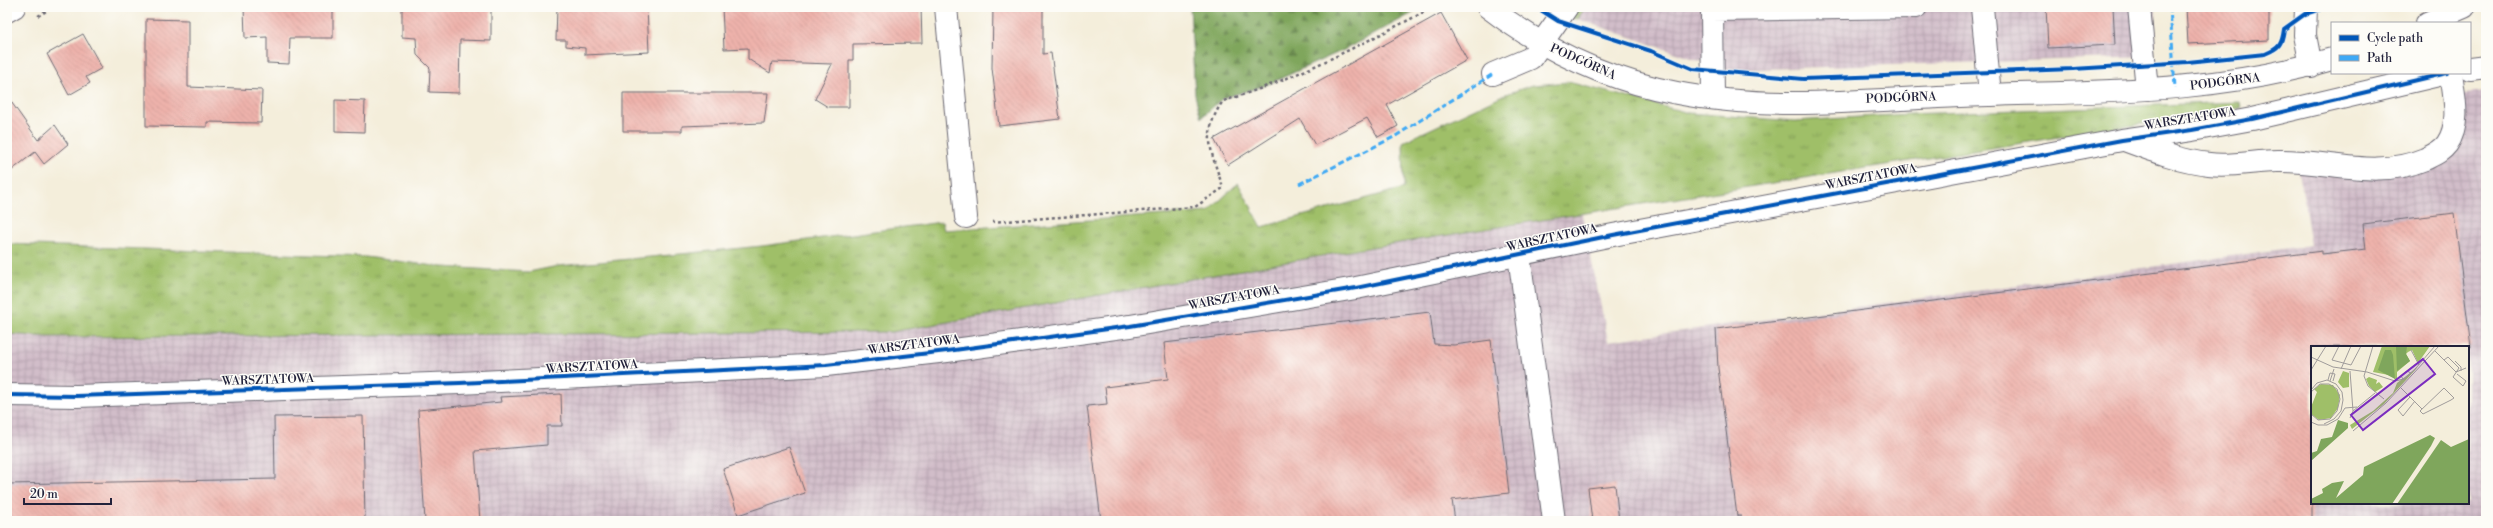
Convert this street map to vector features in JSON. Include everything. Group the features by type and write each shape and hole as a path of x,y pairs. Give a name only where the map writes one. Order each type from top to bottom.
{"street":[{"path":"7,11 14,7"},
{"path":"946,7 966,217"},
{"name":"PODGÓRNA","path":"1488,7 1543,44 1582,64 1626,80 1679,94 1736,101 1810,102 2193,86 2260,78 2311,66 2331,59"},
{"path":"1493,74 1531,58 1543,44 1567,7"},
{"path":"1713,98 1712,10 1916,7"},
{"path":"1982,7 1990,95"},
{"path":"2139,7 2147,89"},
{"path":"2306,7 2305,36 2311,66"},
{"path":"2429,22 2464,7"},
{"path":"2471,69 2486,67"},
{"name":"WARSZTATOWA","path":"7,395 77,396 460,384 826,365 1130,326 1356,288 1519,255 2122,140 2192,130 2252,119 2443,74"},
{"name":"WARSZTATOWA","path":"2122,140 2171,156 2211,164 2280,161 2375,170 2394,169 2434,154 2447,144 2456,120 2452,74"},
{"name":"WARSZTATOWA","path":"1519,255 1554,521"}],"path":[{"path":"966,217 967,224 1195,207 1205,202 1222,188 1208,142 1209,127 1223,101 1264,88 1332,59 1434,7"}],"shaded area":[{"path":"1585,7 2156,7 2153,57 1726,70 1578,19"},
{"path":"2486,92 2486,521 7,521 7,334 48,337 891,332 1361,249 1582,214 1608,341 2311,245 2298,163 2317,164 2439,152 2454,95"}],"green space":[{"path":"1190,7 1424,7 1346,49 1264,86 1223,98 1201,118 1195,95"},
{"path":"1548,7 1585,7 1578,19 1571,18"},
{"path":"1568,82 1689,113 1795,121 1909,114 2240,102 2241,108 1361,249 891,332 48,337 7,334 7,244 366,257 443,267 529,272 558,266 762,246 942,222 944,230 1208,212 1238,183 1262,227 1404,188 1403,142 1503,95 1533,85"}],"building":[{"path":"244,7 333,7 333,38 290,38 289,64 267,63 267,37 245,38"},
{"path":"402,7 491,7 491,41 460,40 459,93 429,92 430,68 417,55 416,38 402,37"},
{"path":"557,7 647,7 649,52 585,55 585,48 566,46 566,40 556,40"},
{"path":"722,7 921,7 922,43 853,44 853,60 849,60 849,107 828,107 815,99 832,64 772,62 770,73 748,59 748,48 724,49"},
{"path":"993,7 1043,7 1043,54 1051,53 1060,119 999,126 992,68"},
{"path":"2046,7 2113,7 2115,45 2048,48"},
{"path":"2186,7 2269,7 2269,40 2188,44"},
{"path":"1441,13 1467,60 1387,105 1398,126 1378,137 1367,118 1315,145 1300,119 1228,165 1214,139"},
{"path":"146,19 188,20 188,87 262,90 261,123 207,122 207,127 146,126"},
{"path":"83,34 102,68 86,77 90,83 69,95 47,54"},
{"path":"623,93 768,93 764,123 682,126 682,131 623,131"},
{"path":"7,96 38,140 55,125 68,144 44,164 35,152 7,174"},
{"path":"335,100 365,101 364,132 335,131"},
{"path":"2454,213 2471,347 2311,346 2312,521 1742,521 1741,516 1737,516 1718,368 1716,329 2322,251 2322,254 2366,249 2363,224"},
{"path":"1430,312 1434,344 1454,345 1491,340 1509,493 1452,500 1455,521 1101,521 1087,406 1107,404 1105,387 1168,379 1164,343"},
{"path":"561,394 562,426 547,426 547,445 475,451 480,521 425,521 418,410 501,402 500,397"},
{"path":"363,416 365,521 7,521 7,484 275,479 274,417"},
{"path":"789,447 805,493 738,515 723,469"},
{"path":"1615,485 1619,521 1592,521 1588,488"}],"marked path":[{"path":"2170,7 2175,88"},
{"path":"1299,184 1394,137 1493,74"}],"cycle path":[{"path":"1536,7 1558,21 1651,51 1693,69 1803,79 2073,69 2188,62 2265,54 2274,50 2279,45 2284,29 2305,14 2327,7"},
{"path":"7,395 77,396 460,383 826,365 947,351 1130,326 1356,288 1613,235 2122,140 2192,130 2252,119 2443,74"}]}
